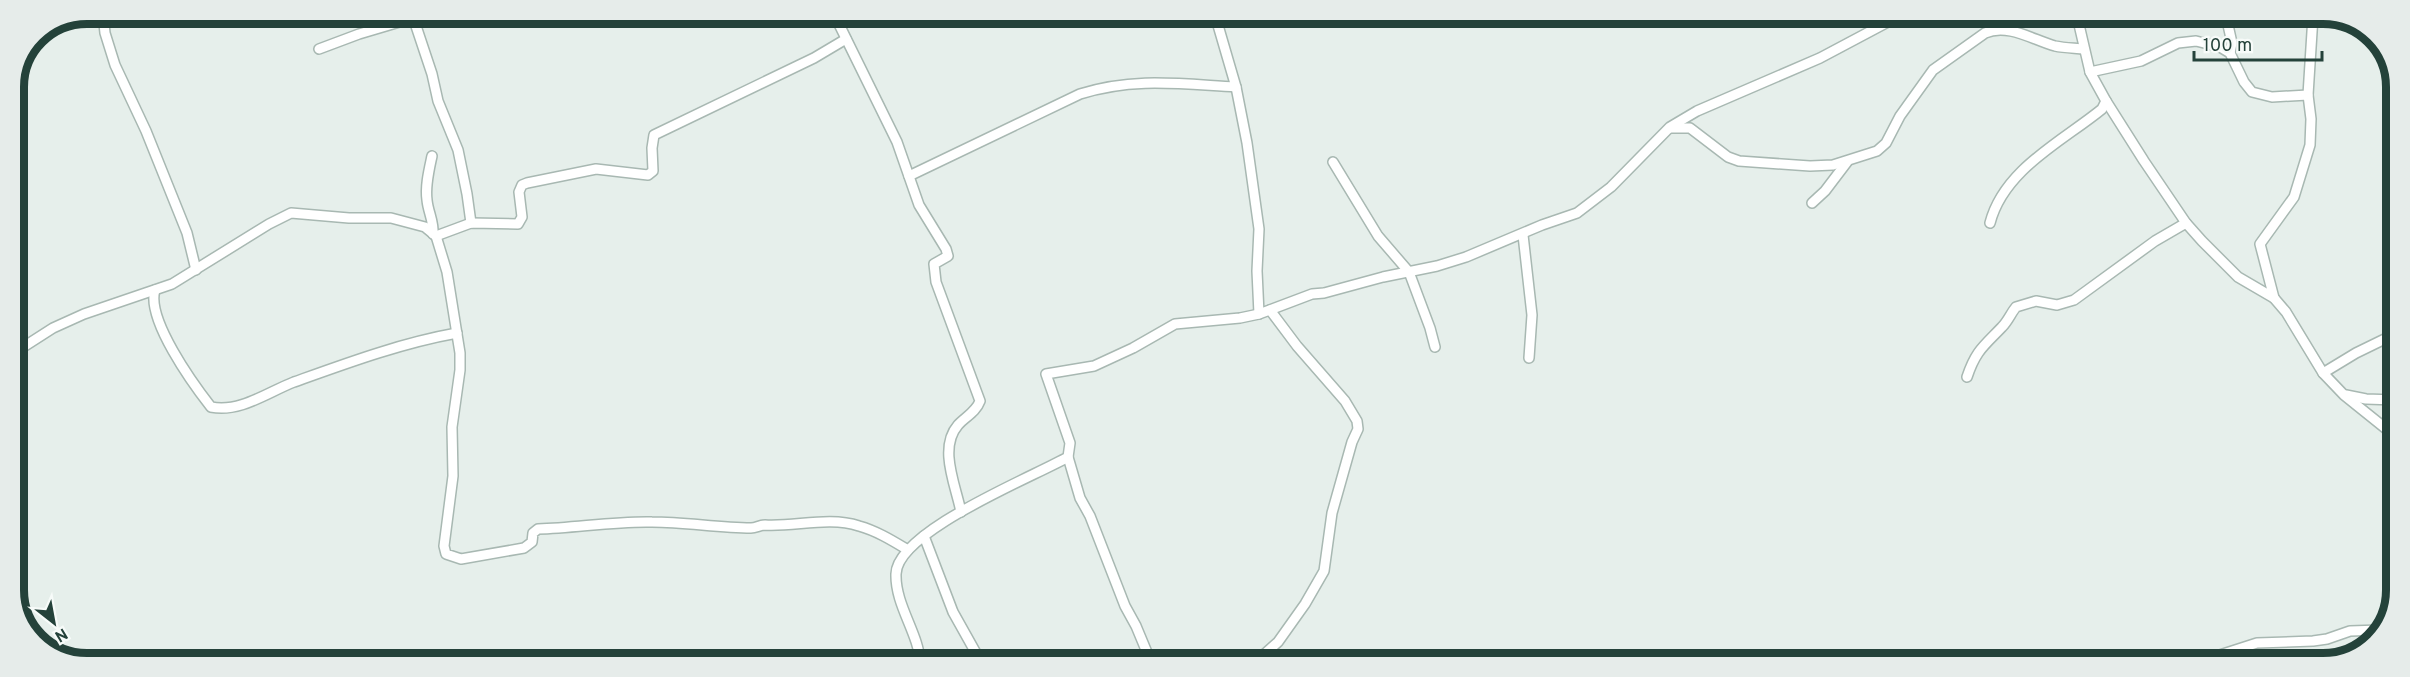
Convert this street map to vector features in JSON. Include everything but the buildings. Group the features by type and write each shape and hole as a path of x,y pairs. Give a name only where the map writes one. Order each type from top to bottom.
{"street":[{"path":"104,24 115,65 146,131 187,233 196,270"},
{"path":"319,49 388,24"},
{"path":"415,24 429,64 438,101 458,150 468,194 471,223"},
{"path":"839,24 897,142 919,205 948,256 934,264 936,282 980,401 978,407 957,425 948,445 961,512"},
{"path":"1218,24 1236,87 1259,229 1257,271 1259,314"},
{"path":"1147,653 1125,606 1090,516 1080,498 1068,457 1070,443 1047,374 1094,366 1133,348 1175,324 1259,314 1312,294 1466,257 1577,213 1591,204 1670,128 1697,111 1820,58 1883,24"},
{"path":"2079,24 2090,72 2106,101 2186,222 2238,277 2274,298 2286,312 2323,373 2344,395 2386,429"},
{"path":"2228,24 2232,43 2230,53"},
{"path":"2274,298 2260,244 2286,209 2299,183 2310,145 2311,119 2308,95 2312,24"},
{"path":"1670,128 1690,128 1728,157 1739,160 1810,165 1847,162 1877,151 1886,143 1900,116 1933,70 1985,33 1993,30 2025,34 2062,48 2084,49"},
{"path":"435,235 471,223 518,224 522,217 519,192 522,185 527,183 596,169 648,175 653,171 654,135 814,58 846,39"},
{"path":"2090,72 2140,60 2185,41 2220,47 2230,53 2244,82 2252,92 2272,97 2308,95"},
{"path":"909,176 1080,94 1107,86 1167,83 1236,87"},
{"path":"1990,222 1993,210 2013,181 2051,145 2102,109 2106,101"},
{"path":"432,156 426,188 427,202 447,272 457,333 460,370 452,427 453,476 444,546 446,555 461,559 517,550 529,545 532,542 533,533 538,529 627,522 697,523 713,528 752,528 837,522 859,525 908,550"},
{"path":"1333,162 1378,236 1409,272 1435,347"},
{"path":"1812,204 1830,186 1847,162"},
{"path":"24,346 63,323 120,300 172,284 268,224 291,213 349,218 391,218 425,227 435,235"},
{"path":"1967,377 1972,361 1983,345 2003,326 2016,307 2036,302 2057,305 2074,300 2155,241 2186,222"},
{"path":"1523,235 1532,315 1529,358"},
{"path":"155,290 154,305 160,325 197,388 211,407 220,409 246,403 294,382 418,340 457,333"},
{"path":"1265,653 1278,642 1305,604 1324,571 1332,513 1352,442 1358,429 1358,421 1345,401 1297,346 1270,310"},
{"path":"2323,373 2386,338"},
{"path":"2344,395 2386,400"},
{"path":"917,653 896,584 896,570 908,550 943,521 1068,457"},
{"path":"924,536 953,612 976,653"},
{"path":"2226,653 2257,643 2320,640 2350,631 2371,630"}]}
